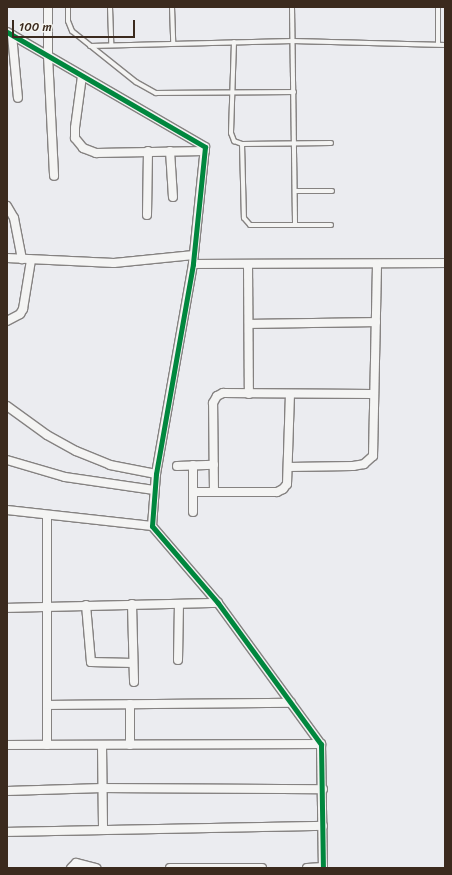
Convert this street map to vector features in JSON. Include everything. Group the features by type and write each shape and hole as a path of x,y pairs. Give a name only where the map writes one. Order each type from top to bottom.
{"street":[{"path":"48,7 48,56 54,176"},
{"path":"9,33 205,147 193,264 156,474 152,526 218,604 321,744 323,868 307,868"},
{"path":"9,33 18,98"},
{"path":"82,76 75,128 75,138 82,148 96,153 148,151 205,152"},
{"path":"147,215 148,151"},
{"path":"170,151 173,197"},
{"path":"7,206 14,218 22,259"},
{"path":"7,258 114,263 194,255"},
{"path":"7,321 20,314 23,309 31,260"},
{"path":"193,264 445,263"},
{"path":"248,264 250,394"},
{"path":"288,468 354,466 369,461 373,456 373,394 377,264"},
{"path":"249,324 376,322"},
{"path":"214,492 214,398 222,394 373,394"},
{"path":"193,492 277,492 287,484 290,394"},
{"path":"7,406 47,435 76,451 110,465 156,474"},
{"path":"7,460 65,477 154,490"},
{"path":"193,465 193,512"},
{"path":"177,466 214,465"},
{"path":"7,510 152,526"},
{"path":"47,515 47,745"},
{"path":"7,608 132,604 218,604"},
{"path":"132,604 134,682"},
{"path":"178,660 179,604"},
{"path":"86,605 91,662 133,663"},
{"path":"47,705 291,703"},
{"path":"130,704 130,745"},
{"path":"7,745 321,744"},
{"path":"102,745 104,788 103,830"},
{"path":"7,791 104,788 322,789"},
{"path":"7,832 323,826"},
{"path":"71,868 76,863 96,868"},
{"path":"170,868 262,868"}],"lane":[{"path":"68,7 68,26 90,46 142,86 156,93 294,92"},
{"path":"110,7 111,44"},
{"path":"172,7 173,43"},
{"path":"292,7 295,225"},
{"path":"438,7 438,43"},
{"path":"90,46 111,44 293,41 438,43 445,45"},
{"path":"234,42 232,138 242,144 331,143"},
{"path":"242,144 244,218 247,223 250,225 331,225"},
{"path":"295,191 332,191"}],"cycle path":[{"path":"7,32 205,147 193,264 156,474 152,526 218,603 321,744 323,868"}]}
